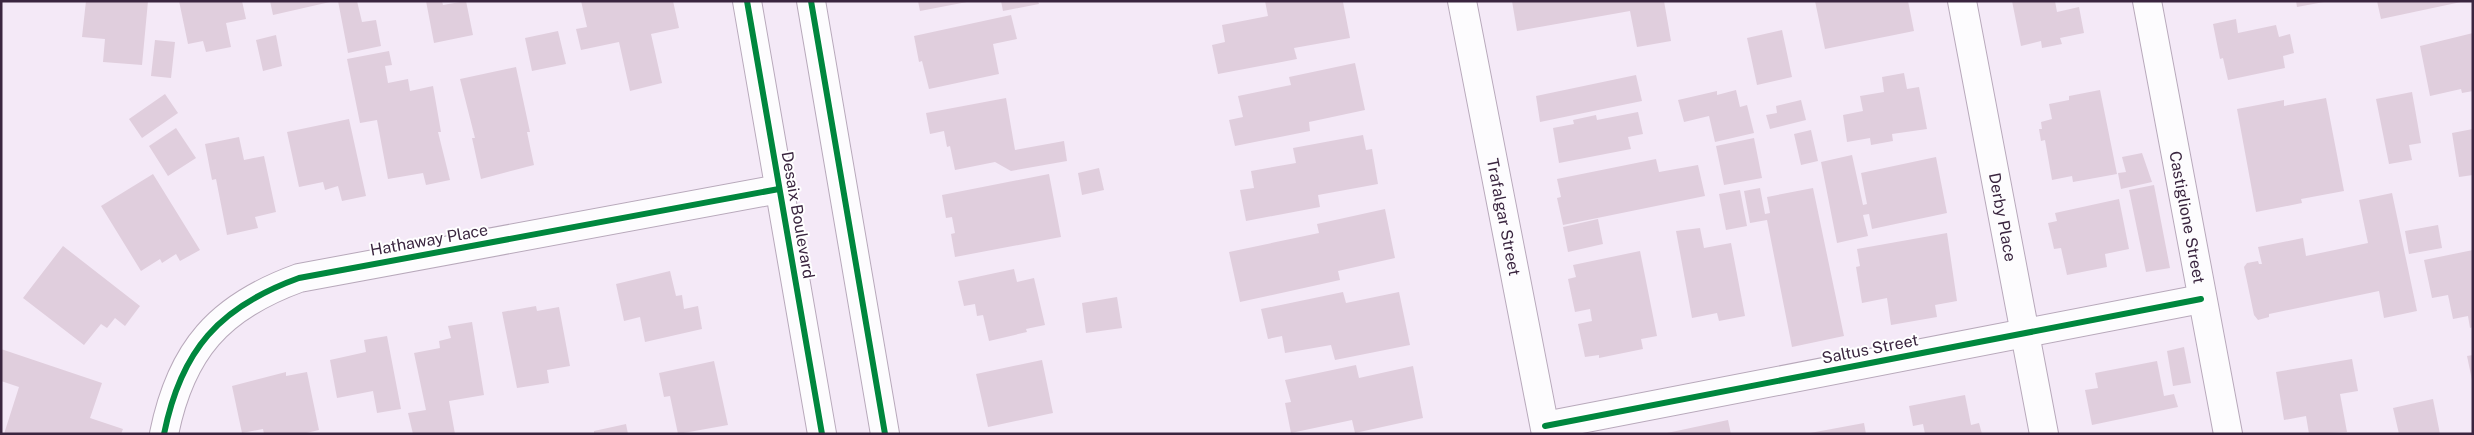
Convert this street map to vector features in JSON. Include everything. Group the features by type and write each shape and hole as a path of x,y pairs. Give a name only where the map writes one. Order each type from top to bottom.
{"street":[{"name":"Desaix Boulevard","path":"747,1 822,434"},
{"path":"811,1 885,434"},
{"name":"Trafalgar Street","path":"1462,1 1545,430"},
{"name":"Derby Place","path":"1962,1 2044,434"},
{"name":"Castiglione Street","path":"2147,1 2201,299 2228,434"},
{"name":"Hathaway Place","path":"164,434 170,406 181,376 197,348 218,324 242,304 270,288 299,278 779,189"},
{"name":"Saltus Street","path":"1545,430 2201,299"}],"building":[{"path":"86,1 148,1 142,65 103,62 105,39 82,37"},
{"path":"179,1 242,1 246,19 226,23 231,47 206,52 203,41 188,44"},
{"path":"270,1 330,1 330,2 273,15"},
{"path":"338,1 357,1 362,22 376,20 381,46 348,53"},
{"path":"426,1 442,1 443,5 466,1 473,35 434,43"},
{"path":"581,1 673,1 679,28 651,34 662,83 630,91 619,42 581,50 576,29 587,27"},
{"path":"918,1 967,1 967,2 920,11"},
{"path":"1001,1 1038,1 1039,4 1003,11"},
{"path":"1265,1 1343,2 1350,38 1294,48 1297,59 1218,74 1212,45 1225,42 1222,25 1268,16"},
{"path":"1512,1 1664,1 1671,41 1637,47 1630,11 1517,31"},
{"path":"1815,1 1908,1 1914,31 1825,49"},
{"path":"2012,1 2055,1 2057,12 2079,7 2084,33 2060,38 2062,44 2042,48 2041,41 2021,46"},
{"path":"2296,1 2324,1 2324,2 2297,7"},
{"path":"2377,1 2461,1 2461,2 2381,19"},
{"path":"1011,15 1017,39 993,44 999,74 929,89 922,61 919,62 914,36"},
{"path":"2236,19 2238,33 2276,25 2279,37 2290,34 2294,53 2283,56 2285,68 2228,80 2223,58 2220,59 2213,24"},
{"path":"1782,30 1792,77 1757,85 1747,38"},
{"path":"558,31 566,64 532,71 525,38"},
{"path":"2473,33 2473,91 2462,93 2461,89 2430,96 2420,46"},
{"path":"276,35 282,66 263,71 256,40"},
{"path":"155,40 175,42 171,78 151,76"},
{"path":"389,51 392,65 385,66 388,83 408,79 410,91 433,86 441,132 438,132 450,180 426,185 423,173 388,179 377,120 360,123 347,59"},
{"path":"1355,63 1365,110 1309,122 1310,131 1235,146 1229,120 1243,117 1238,96 1291,85 1289,77"},
{"path":"516,67 530,132 527,132 534,165 481,179 472,138 475,138 460,79"},
{"path":"1904,73 1907,89 1919,87 1927,129 1892,134 1893,141 1871,145 1870,138 1847,142 1843,115 1863,111 1860,96 1884,92 1882,77"},
{"path":"1636,75 1642,101 1540,122 1536,96"},
{"path":"1736,90 1740,107 1747,105 1754,133 1715,142 1709,116 1684,122 1678,100 1717,91 1717,95"},
{"path":"2100,90 2117,174 2073,182 2072,176 2052,180 2045,140 2041,141 2039,129 2042,129 2041,122 2052,119 2049,104 2069,100 2069,96"},
{"path":"2412,92 2421,143 2409,145 2412,160 2389,164 2376,99"},
{"path":"165,94 178,113 142,138 129,119"},
{"path":"1006,98 1015,150 1064,141 1067,161 1011,171 995,162 955,170 950,146 947,147 944,131 930,134 926,113"},
{"path":"2326,98 2344,191 2301,199 2302,203 2256,212 2237,109 2284,100 2284,106"},
{"path":"1801,100 1806,120 1770,129 1766,115 1777,113 1776,106"},
{"path":"1638,112 1643,134 1628,137 1631,149 1559,163 1553,128 1574,124 1573,120 1596,115 1597,120"},
{"path":"349,119 366,196 342,201 338,186 325,190 323,182 299,187 287,132"},
{"path":"176,128 196,158 168,176 149,146"},
{"path":"2473,129 2473,175 2459,177 2452,133"},
{"path":"1811,130 1818,161 1801,165 1794,134"},
{"path":"1363,135 1366,150 1372,149 1378,184 1318,195 1320,207 1246,221 1240,190 1254,188 1251,171 1296,163 1293,148"},
{"path":"239,137 244,160 264,156 276,212 255,217 258,228 227,235 216,179 212,180 205,144"},
{"path":"1754,138 1762,178 1724,185 1716,146"},
{"path":"2142,153 2152,182 2121,189 2118,173 2126,172 2122,157"},
{"path":"1852,155 1863,205 1867,204 1861,173 1936,157 1947,213 1872,229 1869,214 1863,215 1868,236 1837,243 1821,162"},
{"path":"1656,159 1659,172 1698,165 1705,196 1563,225 1557,198 1561,197 1557,179"},
{"path":"1099,168 1104,190 1082,195 1078,173"},
{"path":"153,174 200,250 180,261 176,254 162,263 160,259 141,271 101,206"},
{"path":"1049,174 1061,237 955,257 951,234 955,233 952,217 946,218 942,195"},
{"path":"2154,185 2170,268 2146,272 2129,190"},
{"path":"1760,188 1765,214 1770,213 1767,197 1813,188 1844,336 1792,347 1767,220 1750,223 1744,191"},
{"path":"1740,190 1747,226 1726,230 1719,194"},
{"path":"2392,193 2417,311 2384,318 2379,291 2269,314 2269,317 2258,320 2254,315 2244,267 2247,263 2258,261 2259,264 2262,264 2258,247 2303,238 2306,256 2368,243 2359,200"},
{"path":"2119,199 2129,249 2105,254 2107,267 2067,275 2061,248 2054,249 2048,223 2057,221 2055,213"},
{"path":"1385,209 1395,258 1338,271 1340,280 1240,302 1229,252 1319,233 1317,224"},
{"path":"1598,219 1603,244 1568,252 1563,227"},
{"path":"2438,225 2442,248 2409,254 2405,231"},
{"path":"1700,228 1704,248 1731,243 1745,316 1719,321 1717,313 1692,318 1676,231"},
{"path":"1947,233 1957,301 1935,305 1937,317 1891,325 1887,298 1862,303 1856,267 1860,266 1857,249"},
{"path":"63,246 140,306 125,326 115,318 107,328 101,324 84,345 23,298"},
{"path":"2473,250 2473,327 2470,328 2468,316 2453,319 2448,295 2432,298 2424,260"},
{"path":"1640,251 1657,336 1641,339 1643,349 1599,358 1599,355 1585,357 1578,324 1592,321 1590,309 1575,312 1568,279 1576,277 1573,265"},
{"path":"1014,269 1017,282 1034,278 1045,325 1026,329 1027,332 989,341 983,315 977,316 975,304 964,306 958,281"},
{"path":"670,271 676,296 682,295 684,309 698,306 702,329 645,342 640,317 624,321 616,284"},
{"path":"1343,292 1346,303 1399,292 1410,345 1335,360 1331,345 1285,353 1282,336 1268,339 1261,309"},
{"path":"1117,297 1122,328 1086,333 1082,303"},
{"path":"536,306 537,311 559,307 570,366 547,370 549,383 517,388 502,312"},
{"path":"472,322 484,395 449,401 455,434 413,434 408,413 426,410 414,353 440,348 439,341 451,338 448,326"},
{"path":"387,336 401,409 377,413 373,391 337,398 330,360 366,352 364,340"},
{"path":"2184,347 2191,383 2173,386 2167,351"},
{"path":"1,349 102,383 90,418 123,429 121,434 4,434 19,387 1,381"},
{"path":"2473,355 2473,380 2472,380 2467,356"},
{"path":"2352,359 2358,391 2340,394 2347,432 2309,434 2306,416 2284,420 2276,372"},
{"path":"1042,360 1053,413 988,427 976,374"},
{"path":"714,361 728,425 678,434 670,396 664,397 659,373"},
{"path":"2157,361 2164,396 2174,394 2178,407 2092,425 2085,390 2098,388 2095,373"},
{"path":"1356,365 1359,378 1413,366 1423,418 1355,433 1352,420 1291,433 1285,403 1291,402 1285,380"},
{"path":"286,372 286,376 307,372 319,430 302,434 264,434 263,429 242,433 232,386"},
{"path":"1965,395 1971,425 1979,423 1982,434 1925,434 1923,424 1913,426 1909,406"},
{"path":"2433,399 2440,434 2399,434 2393,408"},
{"path":"1728,420 1731,434 1667,434 1667,433"},
{"path":"1864,423 1866,434 1810,434 1810,433"},
{"path":"626,424 628,434 594,434 594,431"}],"cycle path":[{"path":"747,1 822,434"},
{"path":"811,1 885,434"},
{"path":"164,434 171,404 181,378 193,355 208,335 226,318 247,303 299,278 779,189"},
{"path":"1545,426 2201,299"}]}
